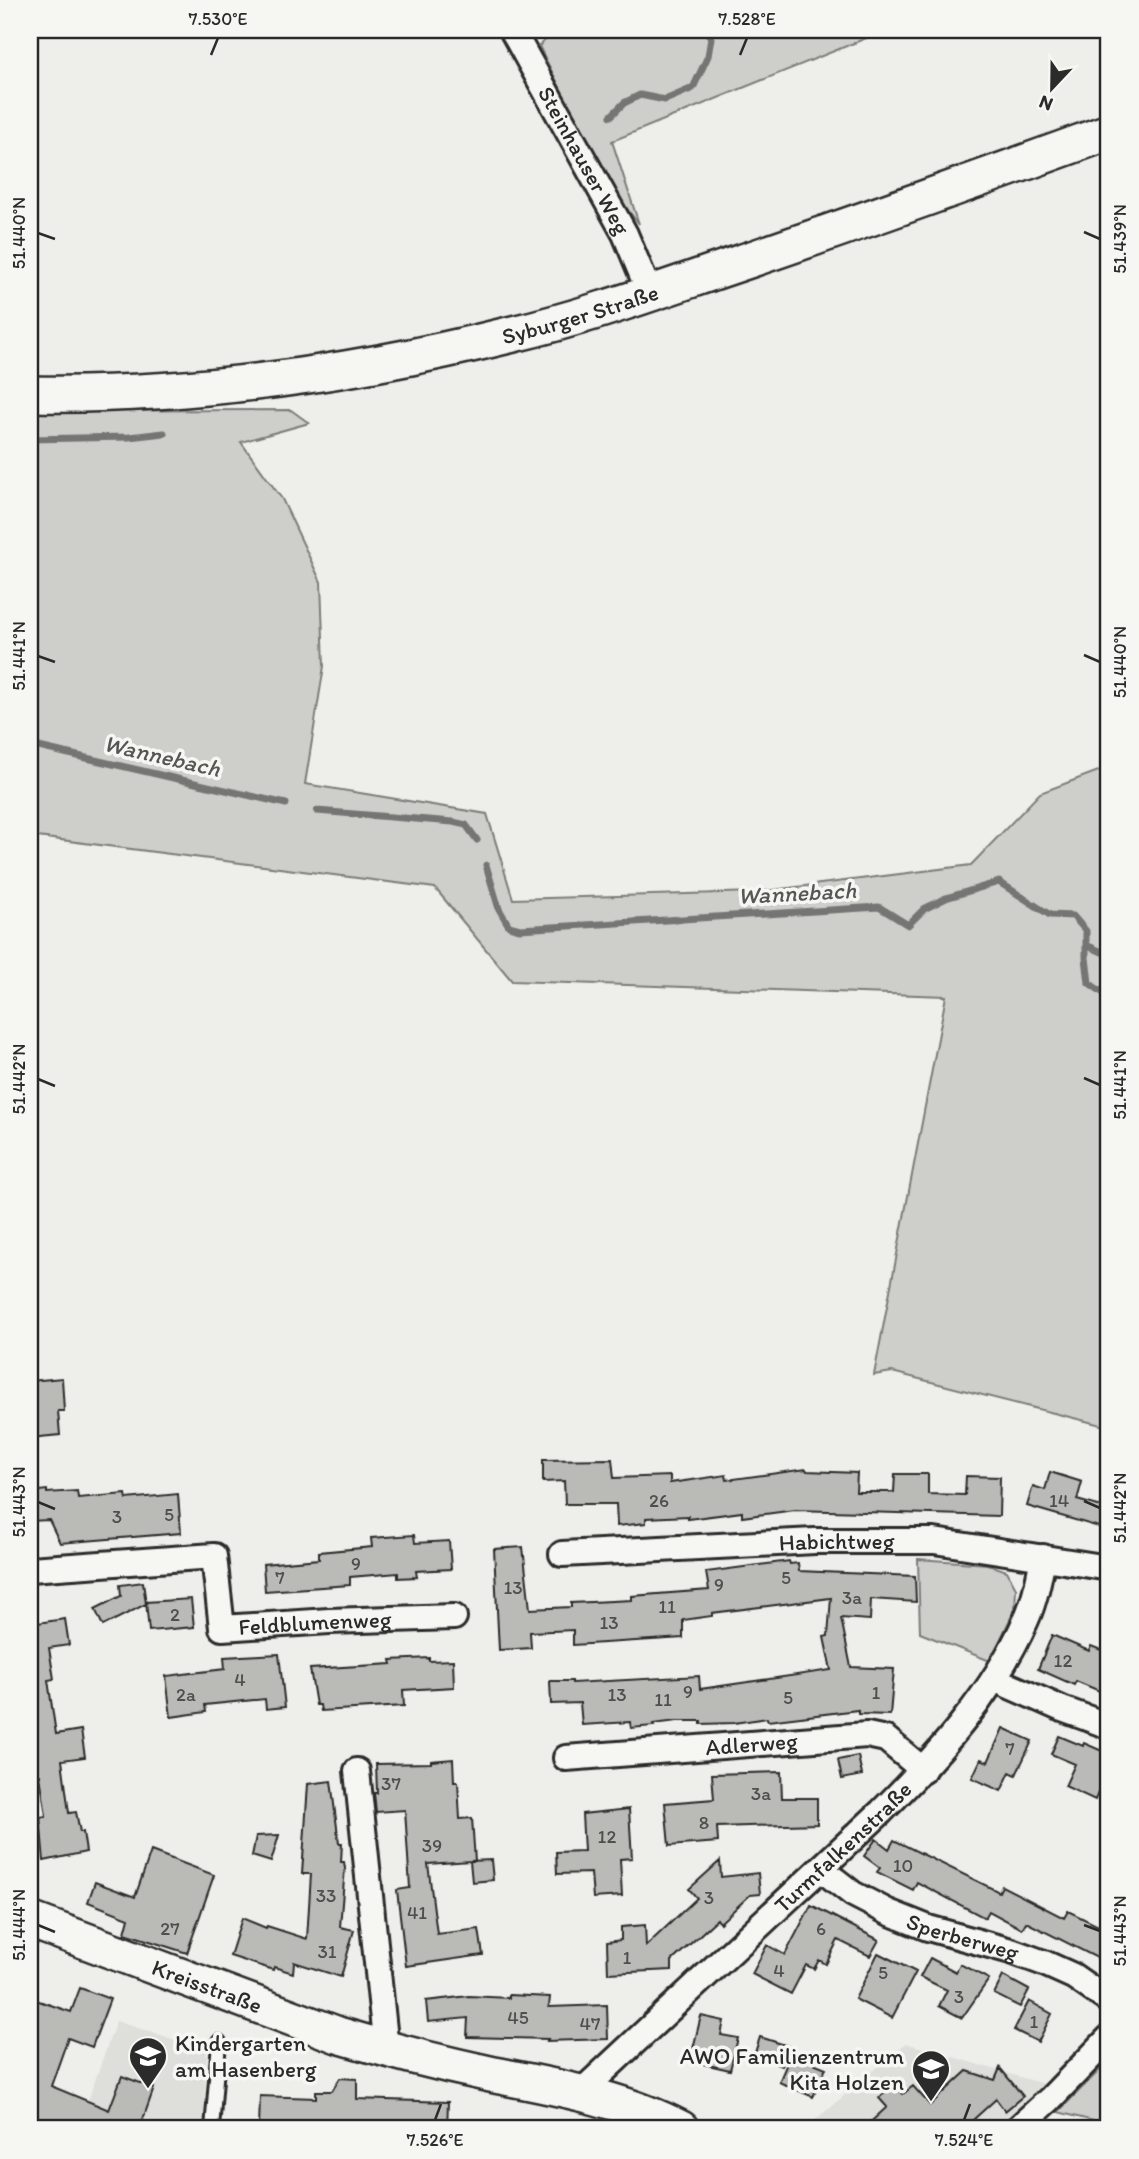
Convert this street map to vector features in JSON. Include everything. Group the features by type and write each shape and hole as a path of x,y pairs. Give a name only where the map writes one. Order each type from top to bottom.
{"street":[{"name":"Steinhauser Weg","path":"512,30 625,234 650,294"},
{"name":"Syburger Straße","path":"30,394 86,395 237,384 361,366 515,334 650,294 830,233 1109,132"},
{"name":"Habichtweg","path":"562,1554 815,1541 921,1541 1109,1568"},
{"name":"Feldblumenweg","path":"30,1569 214,1556 222,1628 454,1617"},
{"name":"Turmfalkenstraße","path":"580,2092 821,1869 923,1770 984,1696 994,1679 1026,1619 1044,1557"},
{"path":"994,1679 1109,1726"},
{"name":"Adlerweg","path":"566,1758 867,1735 886,1739 923,1770"},
{"path":"357,1771 386,2049"},
{"name":"Sperberweg","path":"821,1869 853,1894 888,1912 929,1928 1010,1951 1044,1964 1073,1976 1109,2001"},
{"name":"Kreisstraße","path":"30,1920 326,2030 386,2049 580,2092 636,2109 681,2129"},
{"path":"1017,2129 1109,2038"}],"lane":[{"path":"212,2129 219,2042"}],"shaded area":[{"path":"556,30 886,30 612,141 639,224 609,186 539,46"},
{"path":"291,410 309,423 241,442 282,499 321,582 324,666 305,784 487,814 513,899 757,892 971,865 1040,793 1109,767 1109,1427 892,1372 874,1375 946,996 512,981 435,888 30,836 30,411"},
{"path":"918,1559 987,1564 1007,1571 1016,1588 1015,1609 990,1661 920,1633"},
{"name":"Kindergarten am Hasenberg","path":"116,2021 207,2050 203,2129 78,2129"},
{"name":"AWO Familienzentrum Kita Holzen","path":"906,2043 1047,2085 997,2129 823,2129 814,2121"},
{"path":"1109,2061 1109,2125 1058,2112"}],"building":[{"path":"62,1378 64,1411 58,1411 60,1435 30,1438 30,1381"},
{"path":"612,1459 614,1478 670,1476 670,1483 726,1475 727,1480 806,1469 857,1473 856,1492 894,1492 895,1474 928,1474 928,1494 965,1495 966,1476 1000,1477 999,1516 795,1510 742,1517 742,1512 688,1519 688,1516 646,1518 646,1523 617,1526 616,1504 565,1504 564,1481 543,1482 543,1460"},
{"path":"1050,1472 1082,1482 1077,1500 1109,1509 1109,1530 1027,1506 1033,1486 1045,1490"},
{"path":"47,1490 47,1493 77,1491 78,1498 126,1494 127,1499 178,1494 181,1533 60,1543 49,1520 30,1521 30,1492"},
{"path":"414,1535 415,1543 449,1541 451,1569 416,1571 417,1577 398,1578 398,1573 350,1577 350,1585 265,1591 263,1564 319,1559 319,1552 372,1547 371,1538"},
{"path":"523,1547 530,1609 571,1607 571,1603 632,1600 632,1596 709,1590 706,1572 789,1561 790,1564 798,1563 799,1571 915,1576 916,1602 871,1599 870,1620 841,1618 851,1667 894,1669 890,1715 858,1714 858,1710 734,1723 701,1724 701,1721 677,1721 631,1728 630,1722 582,1725 580,1703 551,1704 550,1681 572,1683 699,1676 700,1689 831,1670 824,1637 828,1636 831,1598 712,1613 712,1616 683,1620 683,1638 573,1645 573,1630 530,1632 531,1648 499,1650 494,1549"},
{"path":"143,1582 146,1604 103,1626 95,1609 121,1596 120,1585"},
{"path":"191,1599 194,1627 149,1631 146,1602"},
{"path":"65,1619 69,1645 49,1648 54,1679 48,1680 56,1734 81,1730 85,1757 62,1760 69,1813 76,1812 86,1852 44,1861 40,1817 46,1816 40,1775 32,1776 30,1760 30,1624"},
{"path":"1052,1635 1089,1651 1091,1646 1109,1653 1109,1695 1076,1681 1074,1685 1038,1669"},
{"path":"279,1654 285,1707 266,1709 265,1699 205,1705 206,1712 171,1717 166,1676 225,1669 224,1657"},
{"path":"429,1658 429,1661 453,1660 454,1687 403,1690 404,1706 321,1711 320,1705 316,1705 310,1669 392,1664 391,1660"},
{"path":"1003,1728 1032,1741 1016,1775 1010,1772 1001,1791 972,1778 981,1759 988,1762"},
{"path":"1059,1736 1109,1754 1095,1800 1065,1786 1075,1764 1051,1754"},
{"path":"858,1756 862,1775 842,1779 838,1760"},
{"path":"453,1759 454,1782 458,1782 460,1819 472,1818 475,1861 491,1860 493,1880 472,1882 470,1861 428,1864 437,1934 479,1929 483,1955 406,1966 397,1890 410,1888 405,1810 376,1812 376,1764 431,1763"},
{"path":"781,1772 782,1798 817,1798 817,1824 717,1827 718,1842 669,1846 665,1803 714,1799 712,1774"},
{"path":"331,1781 339,1843 342,1843 341,1862 344,1862 345,1868 340,1927 354,1930 341,1977 294,1962 293,1973 274,1967 273,1970 230,1956 242,1918 266,1928 267,1926 307,1939 311,1874 302,1874 308,1784"},
{"path":"629,1809 632,1858 620,1859 622,1896 593,1898 591,1873 557,1874 556,1852 584,1851 582,1814"},
{"path":"279,1835 271,1862 252,1856 256,1836"},
{"path":"876,1839 889,1849 894,1840 999,1892 1002,1886 1064,1918 1068,1911 1109,1931 1109,1957 1102,1953 1099,1959 1026,1922 1022,1929 989,1911 985,1918 917,1882 913,1890 877,1872 880,1868 864,1856"},
{"path":"151,1851 214,1875 187,1953 125,1933 129,1918 88,1902 95,1882 135,1897"},
{"path":"720,1861 721,1877 758,1873 760,1894 750,1895 720,1923 717,1919 672,1961 672,1970 608,1973 607,1942 621,1940 621,1927 645,1925 646,1946 697,1898 689,1889"},
{"path":"811,1905 879,1940 870,1956 838,1940 826,1964 819,1960 814,1969 806,1965 791,1994 752,1974 767,1945 785,1955"},
{"path":"878,1953 916,1972 892,2018 855,1999"},
{"path":"930,1958 956,1972 960,1964 989,1979 962,2018 939,2006 947,1990 920,1977"},
{"path":"1003,1976 1029,1990 1020,2007 994,1994"},
{"path":"80,1988 110,1999 92,2047 68,2038 51,2086 109,2110 122,2076 154,2088 142,2122 157,2127 156,2129 30,2129 30,1998 71,2012"},
{"path":"509,1995 550,1997 549,2007 607,2005 608,2039 547,2041 548,2039 467,2037 468,2018 428,2022 426,2001 469,1996 509,1998"},
{"path":"1029,2001 1052,2014 1038,2042 1014,2030"},
{"path":"701,2016 724,2021 721,2035 738,2038 730,2070 690,2061"},
{"path":"760,2037 788,2046 782,2066 754,2056"},
{"path":"791,2054 826,2068 813,2097 779,2082"},
{"path":"1000,2068 1023,2096 1005,2111 996,2099 963,2129 863,2129 887,2107 879,2098 894,2084 903,2094 913,2086 930,2105 967,2071 995,2080"},
{"path":"340,2078 357,2079 357,2099 448,2102 447,2129 259,2129 260,2096 316,2098 316,2091 332,2091"}],"waterway":[{"path":"611,116 624,103 640,95 665,100 693,88 708,56 711,38 707,30"},
{"path":"30,439 129,437 164,433"},
{"name":"Wannebach","path":"30,745 286,804"},
{"name":"Wannebach","path":"317,811 453,822 466,825 477,840"},
{"name":"Wannebach","path":"486,865 499,909 509,926 520,929 879,907 908,925 924,909 946,898 999,882 1050,915 1073,916 1086,931 1089,983 1109,997"},
{"path":"1086,945 1109,955"}],"place":[{"name":"Kindergarten am Hasenberg","path":"148,2090"},
{"name":"AWO Familienzentrum Kita Holzen","path":"931,2103"}]}
